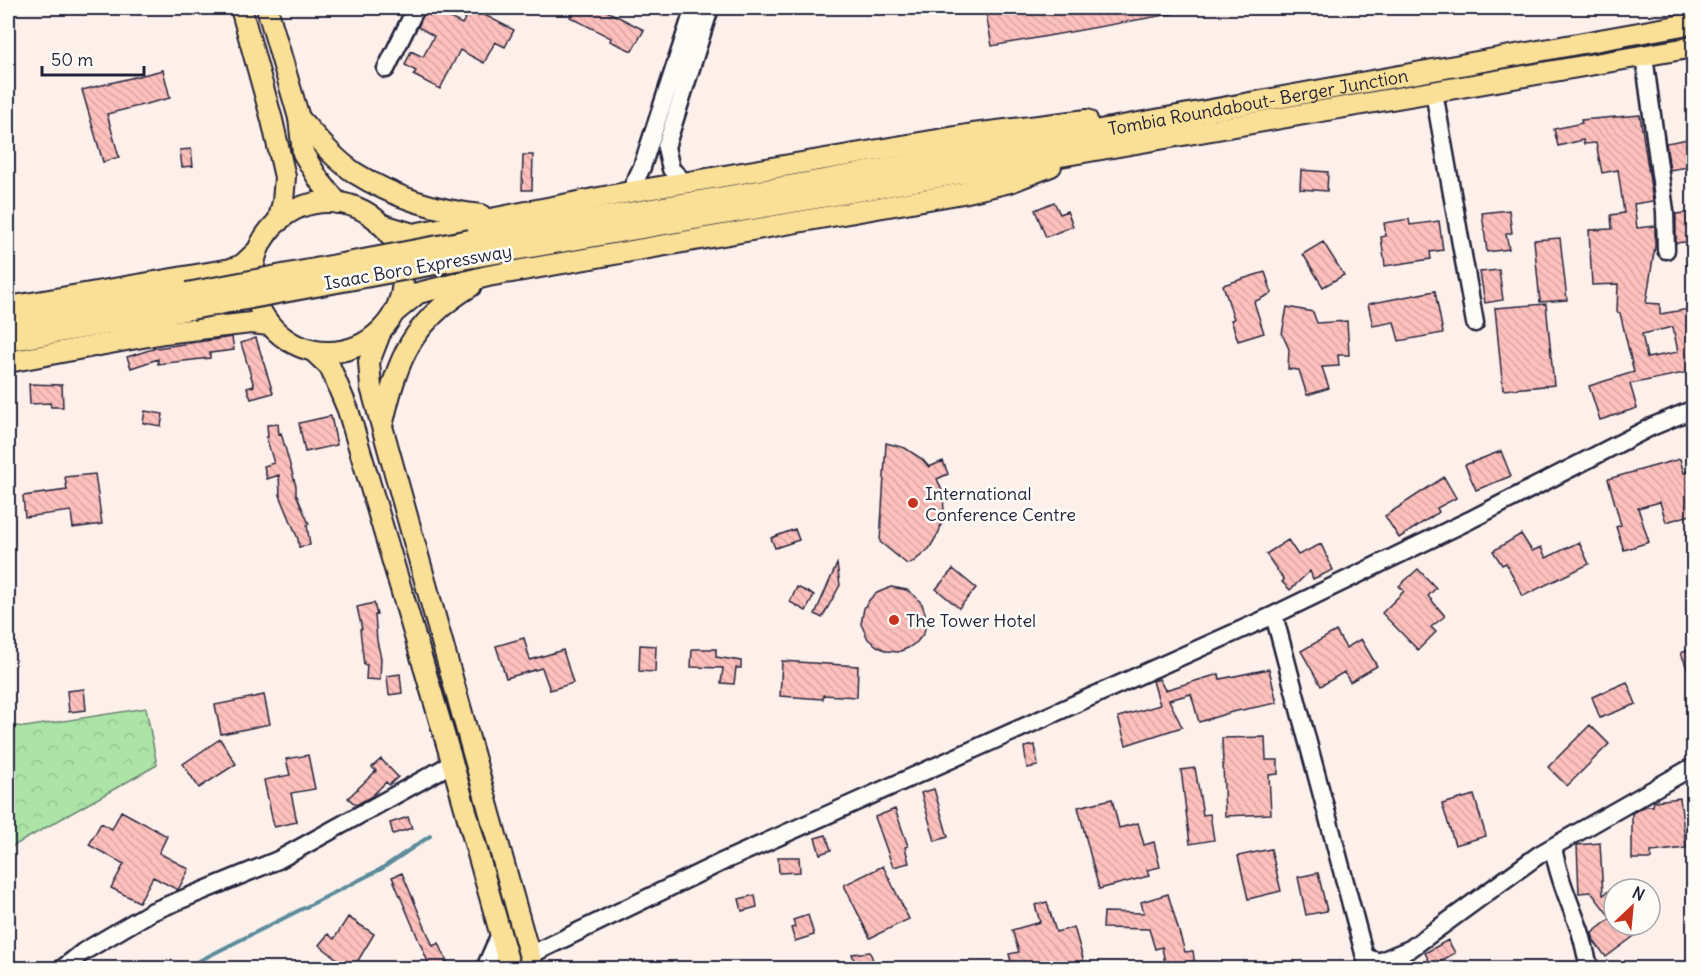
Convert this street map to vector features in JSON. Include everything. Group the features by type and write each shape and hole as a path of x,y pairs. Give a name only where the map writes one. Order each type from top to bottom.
{"main road":[{"path":"241,8 285,177 283,202 278,222"},
{"path":"267,8 299,118 303,153 319,180 338,203"},
{"name":"Tombia Roundabout- Berger Junction","path":"826,188 1173,117 1694,23"},
{"name":"Tombia Roundabout- Berger Junction","path":"826,188 1081,153 1694,47"},
{"path":"8,307 231,269 242,265 257,251 270,229 290,212 315,203 338,203 361,210 381,224 413,234 630,192 973,134 1143,113 1173,117"},
{"path":"299,118 327,149 354,172 386,189 417,204 459,213 503,217"},
{"path":"532,962 371,387 369,362 381,331 395,312 417,293 488,276 963,193 1010,182 1081,153"},
{"name":"Isaac Boro Expressway","path":"8,341 189,301 471,249 826,188"},
{"path":"381,224 395,243 402,265 402,289 395,312"},
{"path":"257,251 252,277 256,302 269,325 289,342 314,351 339,352 362,345 381,331"},
{"path":"382,425 392,381 402,357 417,332 433,313 453,297 488,276"},
{"name":"Isaac Boro Expressway","path":"8,325 189,301"},
{"path":"8,362 164,333 251,323 269,325"},
{"path":"314,351 330,368 348,410 453,763 510,969"}],"street":[{"path":"386,69 416,8"},
{"path":"630,192 642,167 694,8"},
{"path":"686,184 671,169 666,147 710,8"},
{"path":"1644,56 1665,211 1666,250"},
{"path":"1434,92 1475,323"},
{"path":"532,962 724,861 1274,615 1470,520 1651,427 1694,409"},
{"path":"1274,615 1365,957 1379,962 1410,949 1553,847 1694,766"},
{"path":"63,969 84,952 151,912 278,860 453,763"},
{"path":"1553,847 1557,870 1580,931 1590,969"},
{"path":"485,969 500,934"}],"green space":[{"path":"146,708 157,765 8,849 8,725 25,727"}],"building":[{"path":"426,8 447,8 444,15 462,24 471,8 514,30 505,47 495,42 484,63 460,50 440,89 413,75 416,71 405,65 411,51 423,57 434,36 418,27"},
{"path":"575,8 601,8 644,30 632,51 610,41 611,38 570,17"},
{"path":"985,8 1175,8 1176,13 992,46"},
{"path":"163,70 170,98 107,114 119,157 103,162 82,90"},
{"path":"1640,115 1653,201 1634,204 1637,228 1655,226 1655,246 1646,303 1660,304 1660,314 1689,309 1694,332 1694,371 1630,384 1637,408 1600,420 1589,386 1634,372 1620,313 1617,312 1618,284 1592,285 1589,230 1612,229 1611,215 1624,213 1618,170 1602,173 1596,143 1584,144 1583,140 1558,146 1554,129 1582,123 1581,120","holes":["1673,327 1678,352 1647,358 1642,334"]},
{"path":"1694,138 1694,166 1670,170 1666,143"},
{"path":"191,149 193,166 182,167 180,150"},
{"path":"523,155 533,155 532,190 522,190"},
{"path":"1301,170 1328,172 1327,191 1300,189"},
{"path":"1054,202 1060,214 1067,211 1073,226 1046,237 1035,210"},
{"path":"1509,210 1512,233 1506,234 1509,249 1487,252 1482,213"},
{"path":"1694,212 1694,241 1676,243 1676,214"},
{"path":"1409,219 1410,225 1439,221 1443,250 1430,252 1431,259 1385,266 1381,237 1386,236 1384,223"},
{"path":"1560,238 1567,300 1540,302 1534,240"},
{"path":"1323,242 1344,275 1323,287 1303,254"},
{"path":"1499,270 1503,300 1485,303 1480,272"},
{"path":"1265,272 1272,293 1254,302 1264,333 1238,341 1231,320 1234,319 1223,285"},
{"path":"1435,291 1443,333 1399,341 1394,322 1373,326 1368,304"},
{"path":"1546,304 1554,385 1503,390 1495,308"},
{"path":"1287,307 1313,312 1317,323 1347,321 1349,355 1338,355 1339,366 1322,367 1329,388 1307,395 1299,370 1288,369 1289,349 1282,334"},
{"path":"232,337 234,350 210,353 210,358 158,364 158,359 131,368 127,357 156,348"},
{"path":"256,338 273,393 251,399 247,388 254,386 241,343"},
{"path":"29,384 62,385 63,407 51,407 50,403 30,404"},
{"path":"145,411 163,414 161,426 143,423"},
{"path":"331,416 337,445 305,452 299,423"},
{"path":"278,424 279,434 281,433 296,486 296,494 309,524 307,525 310,545 299,547 298,539 280,495 279,475 267,479 264,466 274,463 266,437 268,437 267,425"},
{"name":"International Conference Centre","path":"886,443 905,448 922,459 929,467 943,461 948,474 937,479 943,493 944,513 939,532 929,549 907,564 880,542"},
{"path":"1501,451 1511,476 1476,490 1465,465"},
{"path":"1680,459 1684,473 1694,470 1694,514 1666,522 1660,502 1638,508 1649,542 1624,550 1616,527 1621,525 1608,479"},
{"path":"95,474 102,524 73,528 71,511 25,517 23,496 67,490 65,477"},
{"path":"1444,477 1456,498 1437,508 1439,512 1399,538 1385,516"},
{"path":"795,529 799,540 775,548 771,538"},
{"path":"1521,534 1532,551 1541,547 1546,558 1579,542 1589,564 1523,596 1506,563 1502,565 1493,551"},
{"path":"1288,540 1298,555 1321,544 1333,570 1313,579 1310,571 1290,590 1282,582 1284,580 1266,554"},
{"path":"837,564 840,585 822,618 815,614"},
{"path":"953,569 976,588 959,608 936,589"},
{"path":"1418,569 1436,588 1428,596 1445,616 1431,627 1436,632 1418,650 1382,613 1404,591 1399,586"},
{"path":"797,587 814,595 806,611 790,602"},
{"name":"The Tower Hotel","path":"891,587 907,590 915,596 922,604 925,613 924,633 917,642 898,652 887,651 877,646 868,639 861,624 864,608 870,599"},
{"path":"374,603 377,615 375,615 377,641 381,658 380,680 366,679 367,665 364,665 360,629 362,629 357,607"},
{"path":"1336,631 1346,648 1361,639 1377,666 1350,682 1344,672 1321,686 1301,651"},
{"path":"524,638 530,660 563,650 573,683 550,690 542,668 506,678 496,646"},
{"path":"640,645 656,646 655,672 639,671"},
{"path":"1694,648 1694,683 1693,683 1681,653"},
{"path":"692,649 716,649 716,657 741,661 741,668 736,668 734,684 721,683 723,668 691,667"},
{"path":"782,661 858,666 857,697 823,695 823,699 780,696"},
{"path":"1269,669 1277,703 1232,712 1199,722 1191,694 1169,700 1182,727 1126,745 1118,717 1160,705 1153,681 1159,679 1165,690 1219,674 1220,679"},
{"path":"400,674 402,693 389,695 387,676"},
{"path":"1627,682 1636,704 1600,718 1592,697"},
{"path":"84,689 86,710 69,712 67,691"},
{"path":"264,695 270,724 221,734 215,705"},
{"path":"1590,725 1609,744 1567,786 1548,767"},
{"path":"1265,737 1266,760 1278,760 1278,774 1269,775 1271,814 1225,816 1222,738"},
{"path":"220,739 236,764 199,788 183,764"},
{"path":"1035,745 1038,766 1027,768 1024,747"},
{"path":"308,755 315,789 291,793 297,822 274,827 264,780 290,775 286,759"},
{"path":"381,759 398,777 389,785 386,782 372,796 356,805 348,798 376,771 372,767"},
{"path":"1195,768 1203,815 1210,814 1214,840 1190,844 1181,770"},
{"path":"934,789 948,837 935,841 921,793"},
{"path":"1474,795 1486,836 1455,845 1442,804"},
{"path":"1680,798 1686,848 1651,852 1651,859 1632,859 1632,813 1646,806 1653,806 1654,801"},
{"path":"1112,799 1119,828 1138,823 1144,845 1154,842 1160,867 1147,870 1149,876 1099,889 1078,807"},
{"path":"895,809 908,846 905,847 909,863 893,867 875,817"},
{"path":"121,811 167,836 159,853 189,869 178,890 153,877 139,902 111,888 124,864 89,845 101,823 112,829"},
{"path":"408,817 412,828 393,834 390,823"},
{"path":"826,835 831,850 820,854 815,838"},
{"path":"1600,843 1602,906 1591,892 1579,893 1577,845"},
{"path":"1271,849 1281,891 1248,899 1238,856"},
{"path":"778,857 799,857 800,872 779,873"},
{"path":"883,866 909,919 870,938 844,885"},
{"path":"402,873 433,946 439,943 450,969 431,969 392,877"},
{"path":"1318,873 1327,911 1306,915 1298,877"},
{"path":"1168,894 1185,952 1193,951 1195,965 1166,969 1162,947 1155,949 1149,929 1103,928 1104,912 1144,913 1141,902"},
{"path":"755,895 757,907 742,911 739,899"},
{"path":"1047,902 1056,932 1074,927 1084,962 1063,969 1013,969 1009,954 1019,952 1012,930 1040,922 1035,905"},
{"path":"808,915 814,935 795,941 791,928 795,927 793,920"},
{"path":"348,917 374,934 353,969 319,945 328,934 334,939"},
{"path":"1602,925 1602,937 1633,937 1606,957 1594,941 1592,933"},
{"path":"1448,940 1455,953 1432,966 1425,953"},
{"path":"870,952 876,969 857,969 852,954"}],"waterway":[{"path":"185,968 381,869 430,836"}],"place":[{"name":"International Conference Centre","path":"913,503"},
{"name":"The Tower Hotel","path":"894,620"}]}
